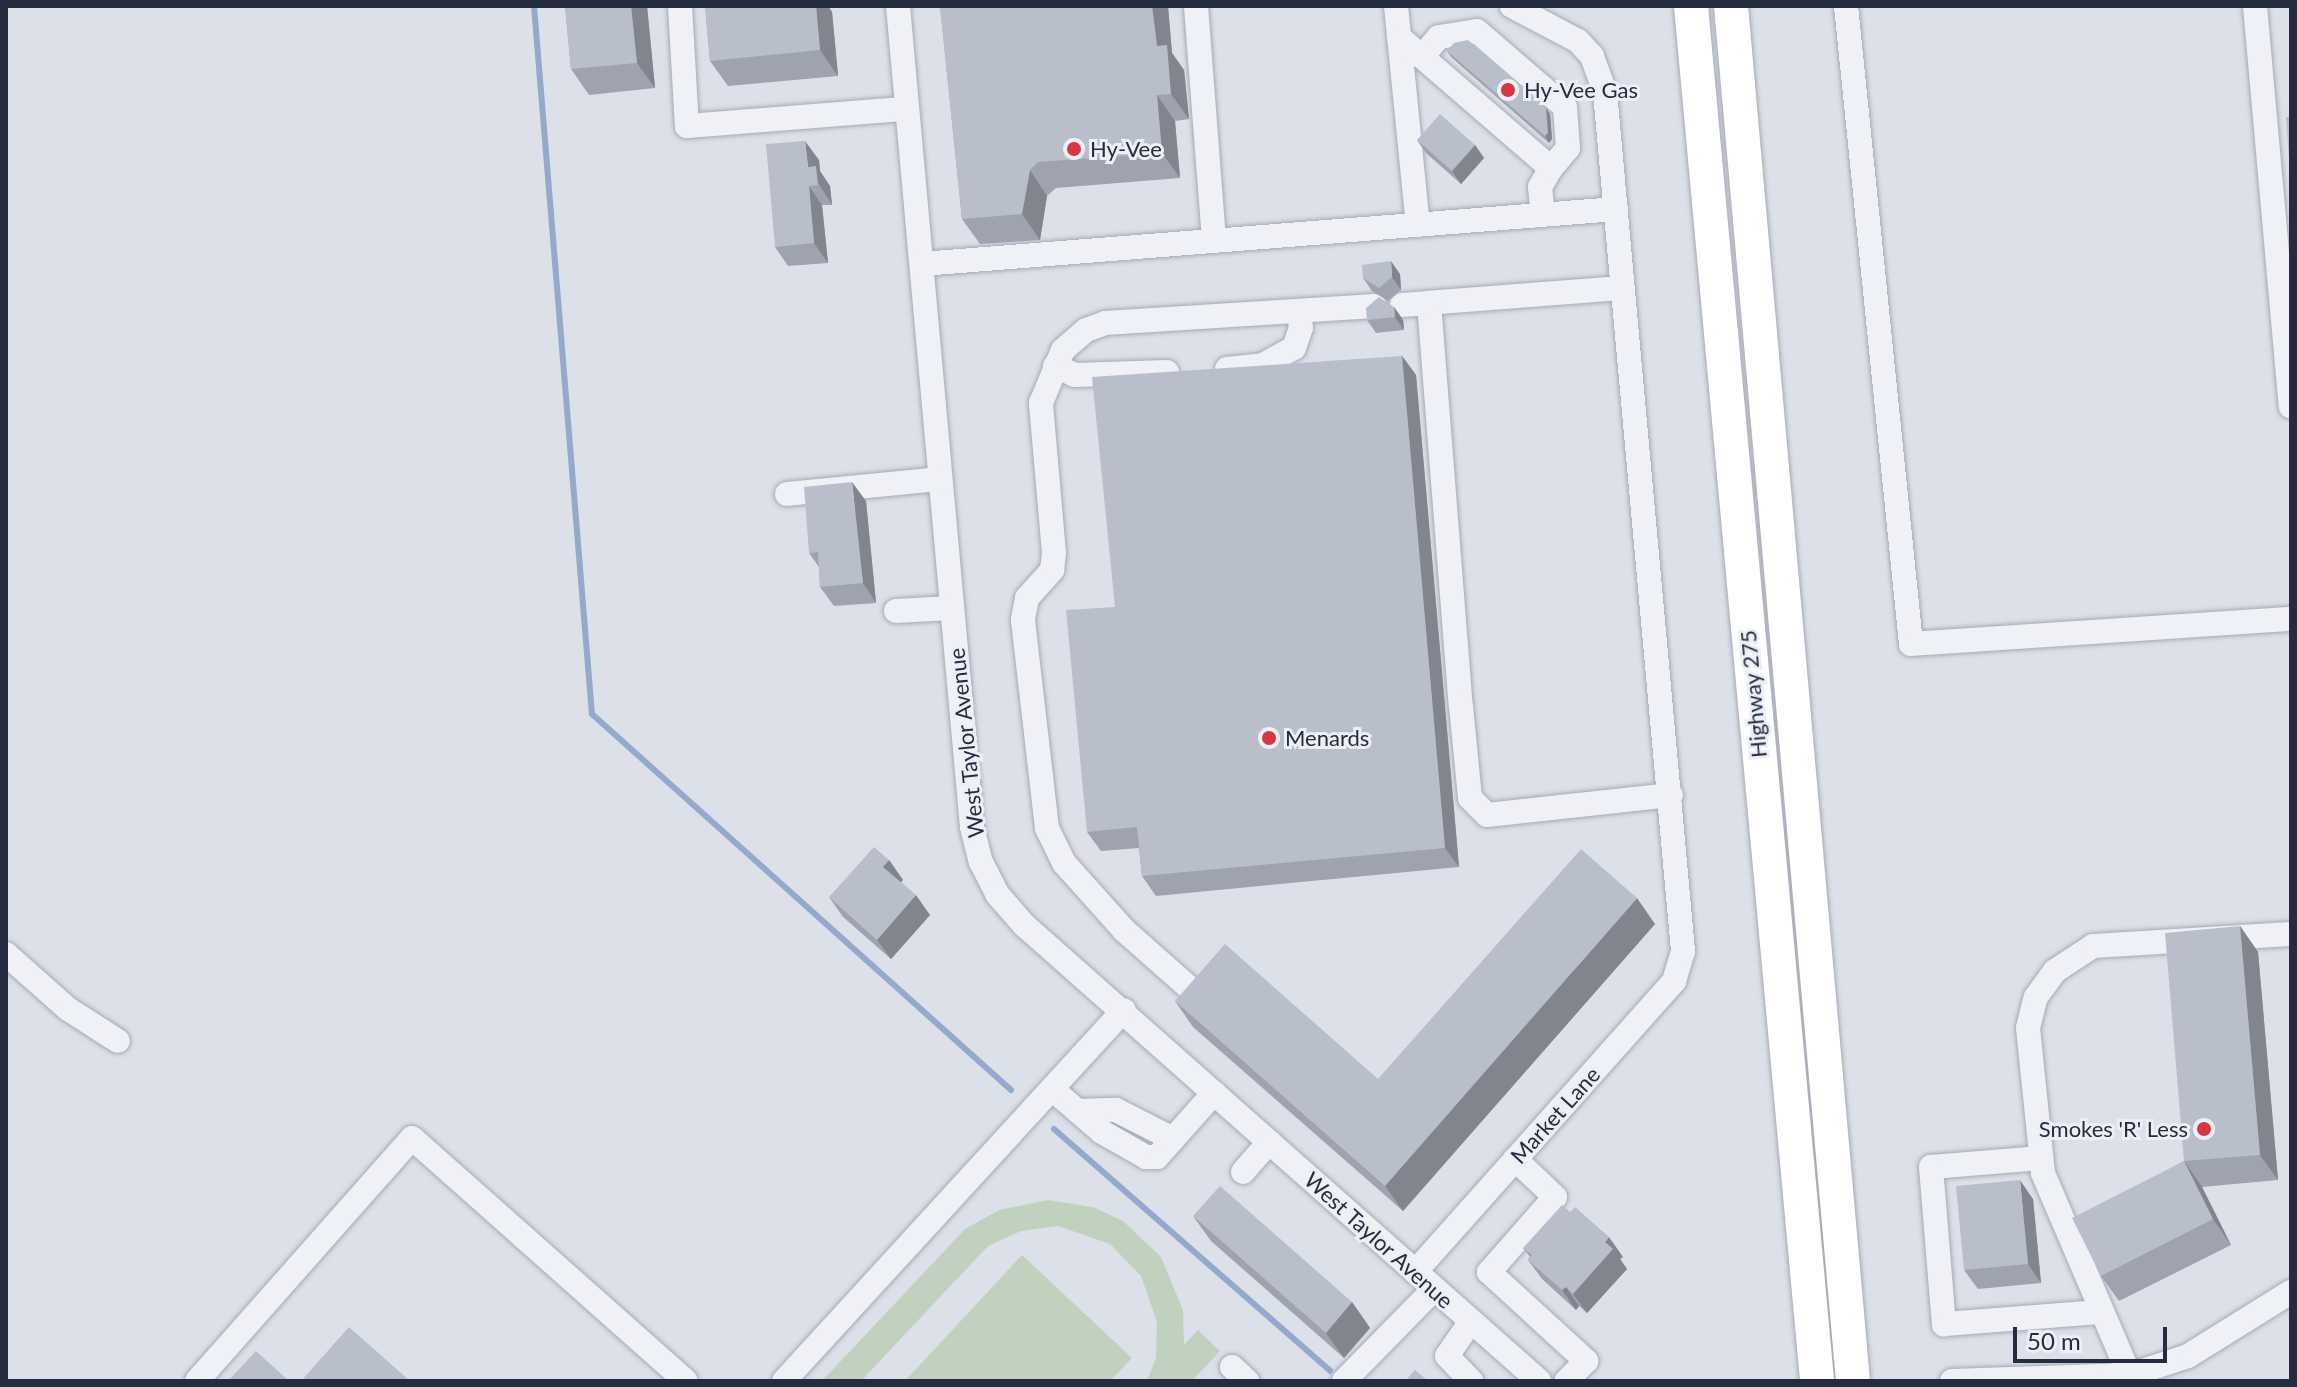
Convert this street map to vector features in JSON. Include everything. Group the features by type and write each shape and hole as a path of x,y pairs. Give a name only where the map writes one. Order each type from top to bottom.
{"highway":[{"name":"Highway 275","path":"1691,6 1817,1381"},
{"name":"Highway 275","path":"1731,6 1853,1381"}],"street":[{"path":"680,6 687,126 903,109"},
{"name":"West Taylor Avenue","path":"898,6 903,109 922,264 972,827 981,862 997,894 1024,925 1124,1010 1533,1379"},
{"path":"1196,6 1214,240"},
{"path":"1396,6 1418,225"},
{"path":"1429,303 1461,706 1474,806 1495,815 1671,795 1605,92 1592,56 1555,14 1512,6"},
{"path":"1846,6 1911,644 2291,619"},
{"path":"2255,6 2291,406"},
{"path":"1422,57 1439,37 1477,31 1565,107 1568,148 1540,187 1543,215"},
{"path":"1399,37 1551,168"},
{"path":"922,264 1616,209"},
{"path":"1402,305 1622,288"},
{"path":"1194,992 1124,930 1064,863 1047,828 1023,619 1027,598 1052,570 1054,553 1041,403 1063,350 1086,330 1105,323 1374,306"},
{"path":"1055,366 1075,375 1200,371 1263,365 1294,348 1301,328 1299,311"},
{"path":"787,494 939,479"},
{"path":"896,611 951,608"},
{"name":"Market Lane","path":"1415,1272 1674,981 1683,951 1671,795"},
{"path":"2124,1379 2101,1312 2062,1227 2041,1158 2028,1028 2036,997 2055,971 2093,946 2291,934"},
{"path":"6,954 68,1009 118,1041"},
{"path":"784,1381 1124,1010"},
{"path":"1052,1089 1078,1111 1146,1157 1157,1157 1214,1093"},
{"path":"197,1381 412,1138 686,1381"},
{"path":"1243,1172 1269,1142"},
{"path":"2041,1158 1931,1167 1944,1324 2101,1312"},
{"path":"1515,1159 1555,1197 1489,1272 1586,1361 1567,1381"},
{"path":"1344,1381 1434,1289"},
{"path":"1952,1381 2124,1379 2188,1356 2291,1292"},
{"path":"1471,1321 1447,1356 1471,1381"}],"green space":[{"path":"1048,1200 1093,1207 1123,1221 1161,1257 1183,1310 1184,1345 1198,1330 1220,1351 1192,1381 1147,1381 1156,1358 1157,1322 1141,1276 1110,1244 1058,1226 1021,1231 988,1246 861,1381 822,1381 965,1229 999,1210"},
{"path":"1022,1255 1132,1358 1110,1381 905,1381"}],"building":[{"path":"565,6 631,6 637,63 571,69"},
{"path":"705,6 816,6 820,50 710,61"},
{"name":"Hy-Vee","path":"940,6 1152,6 1157,46 1167,45 1171,94 1157,95 1162,153 1038,162 1030,170 1022,214 962,219"},
{"path":"1468,40 1546,108 1548,133 1545,136 1447,51 1454,43"},
{"path":"1440,114 1475,145 1452,171 1417,140"},
{"path":"2286,117 2291,117 2291,187"},
{"path":"805,141 808,167 816,166 818,185 809,186 814,243 775,247 766,144"},
{"path":"1391,261 1392,277 1379,288 1363,278 1362,265"},
{"path":"1379,297 1394,307 1395,317 1367,320 1366,308"},
{"name":"Menards","path":"1402,356 1445,848 1142,876 1137,827 1087,832 1066,610 1115,607 1092,377"},
{"path":"852,482 863,583 820,587 818,552 809,553 804,487"},
{"path":"874,847 889,860 883,867 916,895 877,940 829,897"},
{"path":"1581,849 1637,898 1385,1186 1175,1001 1225,944 1378,1079"},
{"path":"2240,926 2260,1155 2184,1161 2165,933"},
{"path":"2184,1161 2213,1219 2101,1276 2072,1218"},
{"path":"2020,1180 2028,1264 1964,1270 1956,1186"},
{"path":"1220,1186 1352,1302 1326,1333 1193,1216"},
{"path":"1562,1205 1570,1212 1575,1207 1609,1237 1605,1242 1613,1249 1573,1294 1566,1287 1562,1290 1528,1260 1532,1255 1523,1248"},
{"path":"349,1327 410,1381 301,1381"},
{"path":"256,1351 289,1381 228,1381"},
{"path":"1415,1370 1428,1381 1405,1381"}],"waterway":[{"path":"534,6 592,714 1011,1090"},
{"path":"1054,1129 1330,1371"}],"place":[{"name":"Hy-Vee Gas","path":"1508,90"},
{"name":"Hy-Vee","path":"1074,149"},
{"name":"Menards","path":"1269,738"},
{"name":"Smokes 'R' Less","path":"2204,1129"}]}
